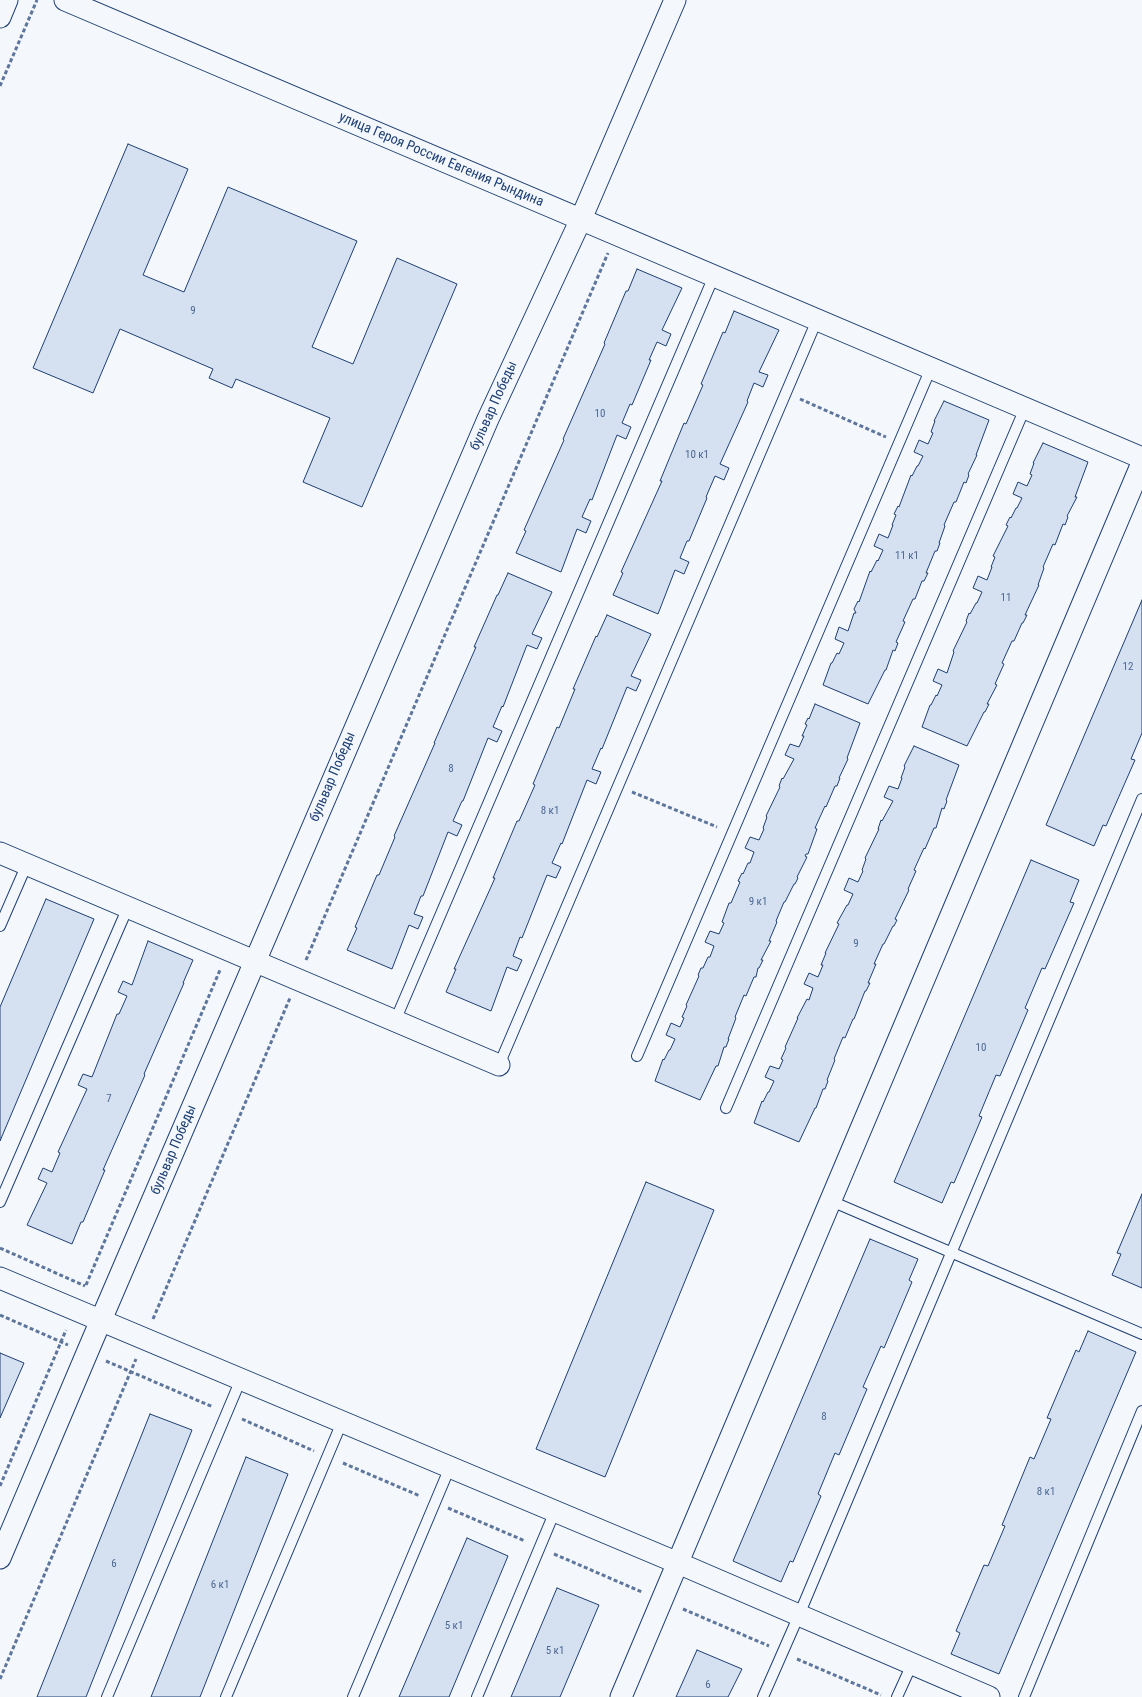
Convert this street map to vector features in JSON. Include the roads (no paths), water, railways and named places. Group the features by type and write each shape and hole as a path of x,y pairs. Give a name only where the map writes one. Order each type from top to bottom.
{"street":[{"path":"0,16 7,0"},
{"name":"улица Героя России Евгения Рындина","path":"65,0 1142,458"},
{"name":"бульвар Победы","path":"0,1558 100,1320 488,419 582,220 674,0"},
{"path":"621,1697 1142,463"},
{"path":"0,852 498,1065"},
{"path":"0,1278 678,1563 988,1697"}],"lane":[{"path":"396,1021 714,276"},
{"path":"498,1065 817,320"},
{"path":"637,1056 931,368"},
{"path":"726,1108 1025,408"},
{"path":"763,1697 1142,799"},
{"path":"0,926 27,864"},
{"path":"0,1202 128,907"},
{"path":"831,1201 1142,1334"},
{"path":"107,1697 241,1379"},
{"path":"1024,1697 1142,1411"},
{"path":"226,1697 342,1422"},
{"path":"353,1697 450,1467"},
{"path":"477,1697 555,1511"},
{"path":"898,1697 912,1664"}]}
